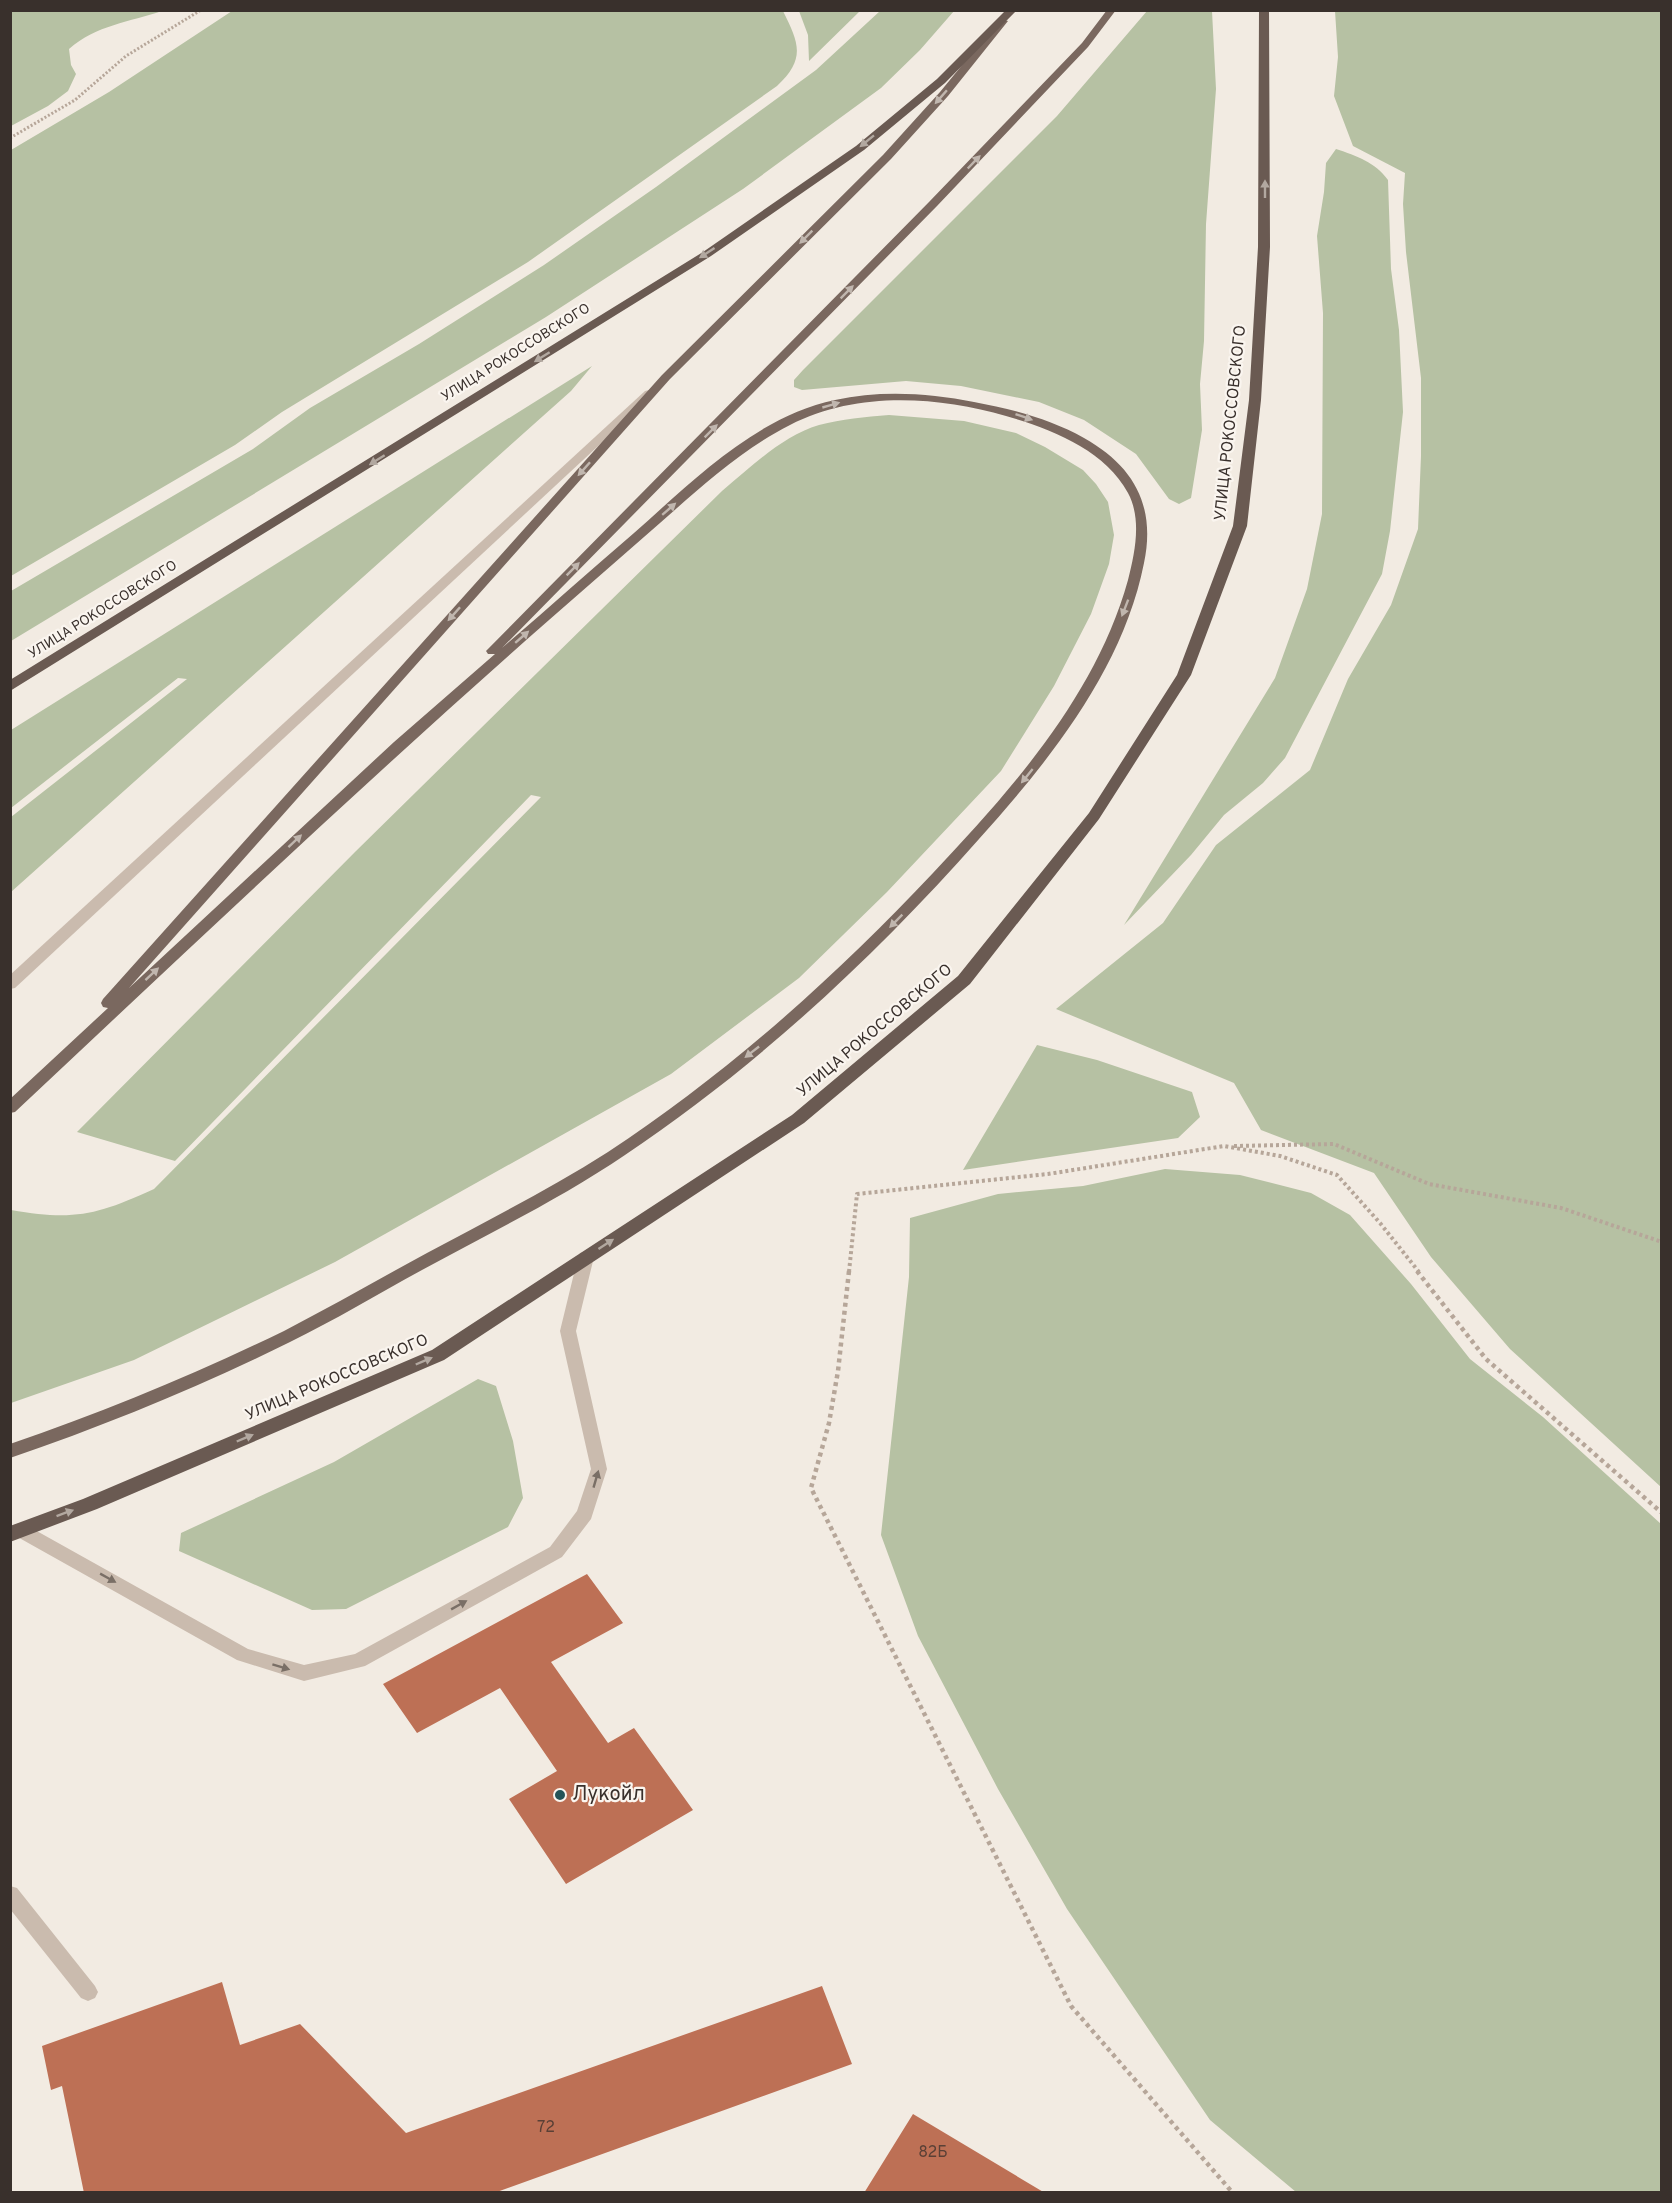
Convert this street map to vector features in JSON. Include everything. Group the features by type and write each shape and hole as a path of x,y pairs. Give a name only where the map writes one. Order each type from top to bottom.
{"highway":[{"name":"УЛИЦА РОКОССОВСКОГО","path":"15,1532 90,1504 438,1355 798,1119 964,980 1094,816 1184,675 1240,526 1255,400 1264,248 1264,10"},
{"name":"УЛИЦА РОКОССОВСКОГО","path":"10,687 707,254 860,148 941,81 1008,15"}],"main road":[{"path":"399,745 942,196 1085,45 1112,10"},
{"path":"48,1071 666,377 887,157 944,94 1008,15"},
{"path":"10,1108 399,745 736,452 775,427 807,412 841,402 879,398 952,402 989,408 1020,415 1094,448 1113,465 1134,491 1142,519 1142,530 1141,552 1130,597 1115,634 1096,670 1042,756 997,812 902,915 848,969 776,1034 615,1154 412,1269 260,1349 89,1424 10,1451"}],"street":[{"path":"10,984 666,377"},
{"path":"15,1532 243,1655 304,1673 358,1661 556,1552 585,1514 599,1469 568,1331 586,1257"},
{"path":"10,1894 88,1992"}],"path":[{"path":"10,138 75,100 126,56 201,10"},
{"path":"1232,2193 1071,2006 811,1488 829,1423 838,1371 857,1194 1048,1174 1224,1146 1334,1144 1429,1184 1561,1208 1662,1242"},
{"path":"1224,1146 1280,1156 1336,1175 1380,1223 1486,1359 1662,1513"}],"green space":[{"path":"11,10 162,11 102,29 79,41 69,49 71,65 76,74 68,91 48,106 11,126"},
{"path":"232,11 783,11 793,32 797,50 792,67 777,86 528,262 282,412 235,445 11,576 11,150 109,92"},
{"path":"799,11 860,11 809,61 808,35"},
{"path":"880,11 954,11 920,50 881,88 743,189 546,317 11,641 11,591 253,449 310,408 419,344 544,265 656,187 816,70"},
{"path":"1147,11 1212,11 1216,89 1206,224 1204,341 1200,384 1202,430 1191,498 1179,504 1169,499 1136,454 1084,420 1039,402 961,386 906,381 802,390 794,387 794,380 803,370 1057,116"},
{"path":"1335,11 1661,11 1661,1487 1510,1349 1431,1257 1374,1173 1261,1130 1234,1083 1056,1009 1163,923 1216,845 1310,770 1348,679 1391,605 1418,529 1421,378 1406,252 1403,204 1405,173 1353,146 1334,96 1338,57"},
{"path":"1336,149 1371,164 1388,180 1391,269 1399,330 1403,412 1390,531 1382,574 1285,758 1263,783 1224,815 1191,855 1124,925 1275,678 1307,589 1322,514 1323,313 1317,236 1326,163"},
{"path":"592,366 571,391 11,892 11,817 187,679 178,678 11,808 11,730"},
{"path":"889,415 964,421 1016,433 1083,470 1108,502 1114,535 1109,564 1091,614 1054,686 1001,771 887,892 799,978 671,1074 335,1262 134,1360 11,1403 11,1210 52,1215 85,1213 116,1205 154,1189 541,797 531,795 175,1161 77,1132 355,852 722,491 780,444 805,430 836,421"},
{"path":"1037,1045 1097,1060 1192,1092 1200,1117 1178,1138 963,1170"},
{"path":"1165,1169 1240,1175 1311,1193 1350,1215 1411,1284 1470,1359 1543,1417 1661,1524 1661,2192 1296,2192 1210,2120 1067,1909 998,1789 918,1636 881,1535 909,1277 910,1218 998,1194 1083,1186"},
{"path":"478,1379 496,1386 513,1441 523,1498 508,1527 346,1609 312,1610 179,1551 181,1533 334,1462"}],"building":[{"path":"587,1574 623,1623 551,1662 608,1743 634,1728 693,1810 566,1884 509,1799 557,1771 500,1688 417,1733 383,1684"},
{"path":"222,1982 240,2045 300,2024 406,2133 822,1986 852,2064 494,2193 84,2193 62,2086 51,2090 42,2046"},
{"path":"913,2114 1045,2193 864,2193"}],"place":[{"name":"Лукойл","path":"560,1795"}]}
